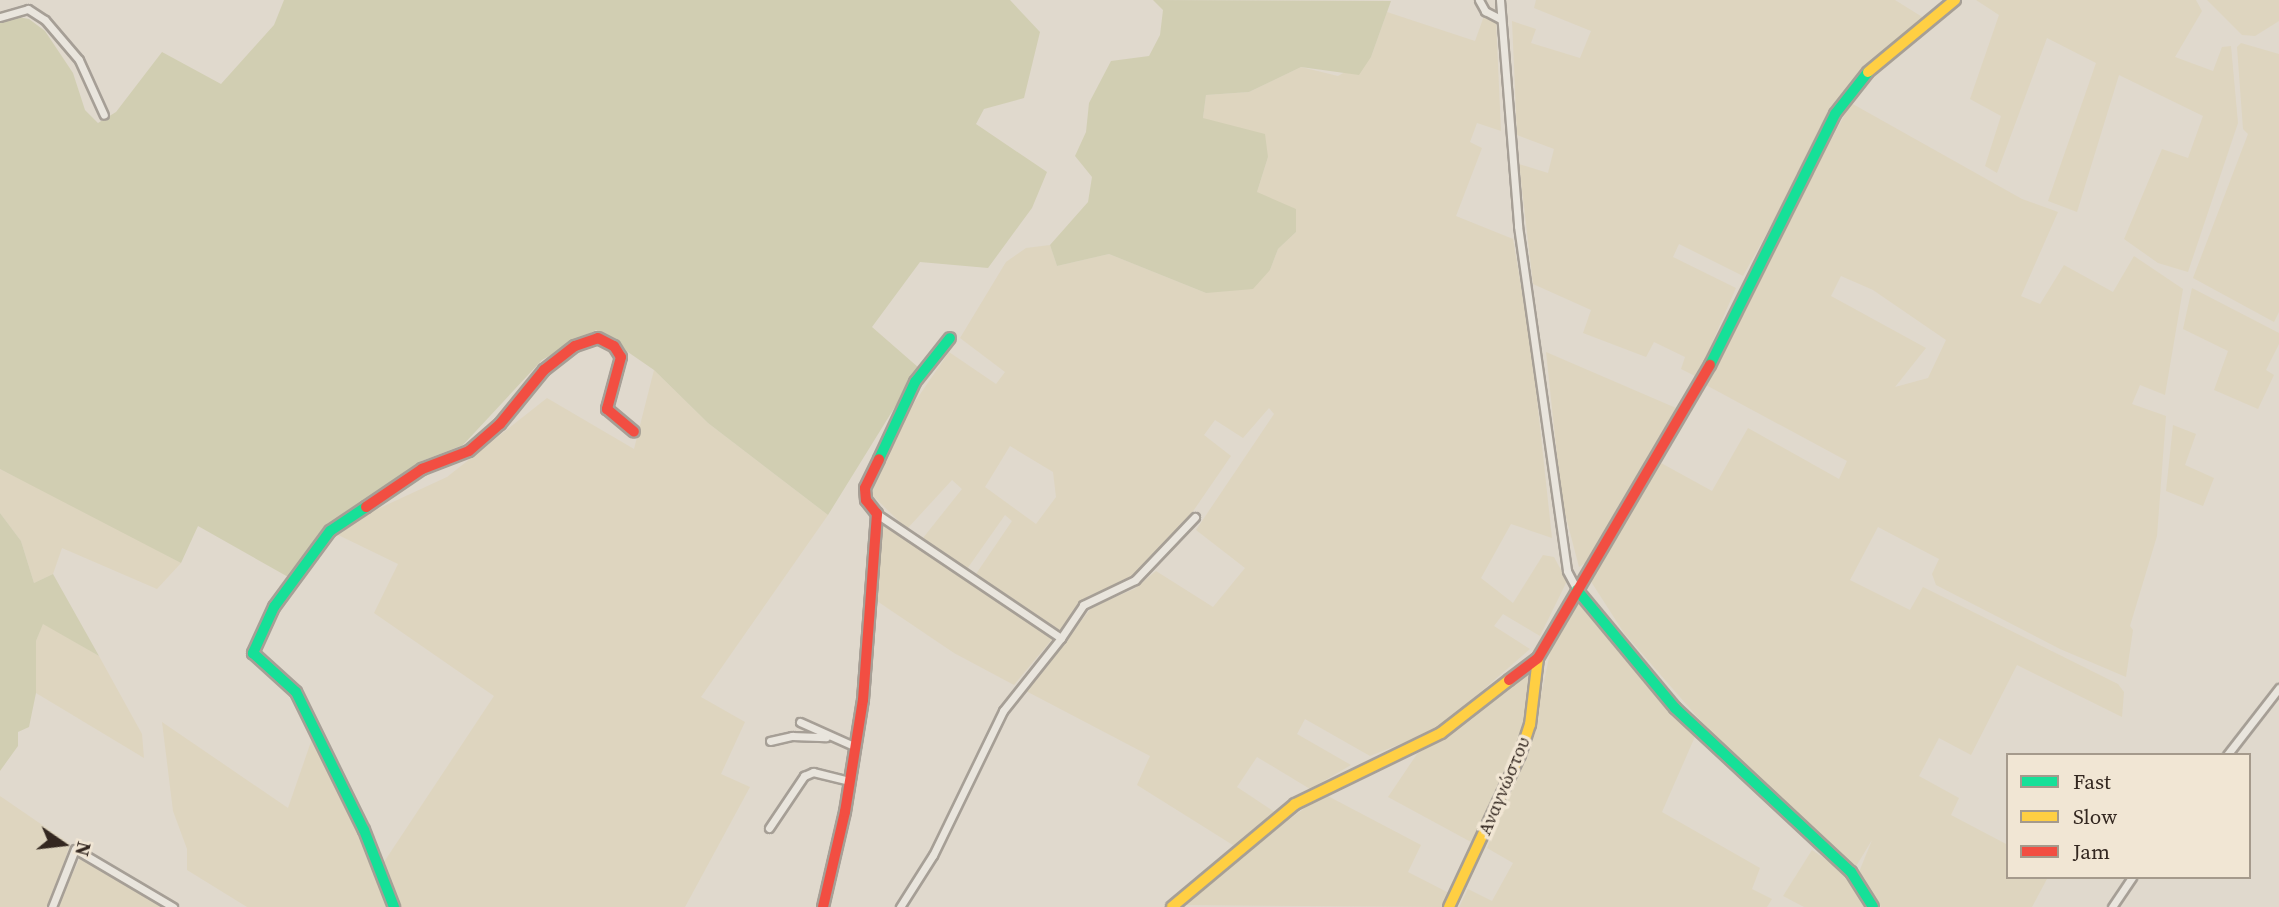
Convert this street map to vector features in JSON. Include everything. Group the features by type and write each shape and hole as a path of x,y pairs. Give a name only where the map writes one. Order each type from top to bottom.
{"street":[{"path":"1479,0 1485,11 1499,18"},
{"path":"1500,0 1499,18 1522,250 1565,561 1577,590 1675,708 1851,872 1873,907"},
{"path":"1172,907 1295,804 1441,733 1538,659 1695,395 1841,104 1869,70 1955,0"},
{"path":"0,17 28,9 45,20 79,60 95,104 104,115"},
{"path":"394,907 364,830 296,692 253,653 274,607 330,531 422,469 469,451 500,424 544,370 575,346 598,338 614,346 621,357 607,409 634,432"},
{"path":"950,338 915,382 867,481 864,496 877,514 1061,638"},
{"path":"823,907 856,747 877,514"},
{"path":"900,907 933,855 1003,711 1061,638 1083,605 1135,580 1195,516"},
{"name":"Αναγνώστου","path":"1449,907 1520,755 1530,725 1538,659"},
{"path":"2229,753 2279,688"},
{"path":"800,722 827,737 856,747"},
{"path":"770,741 792,736 827,737"},
{"path":"769,828 804,776 813,772 848,780"},
{"path":"52,907 75,849 170,906"},
{"path":"2112,907 2131,879"}],"shaded area":[{"path":"284,0 1010,0 1040,32 1024,98 984,109 976,124 1047,172 1032,208 988,268 920,262 872,327 919,368 828,515 708,423 654,370 596,330 542,360 463,445 419,462 315,540 290,578 198,526 181,563 0,469 0,23 13,16 29,19 45,31 73,73 85,110 98,123 116,112 162,52 221,84 274,25"},
{"path":"1153,0 1391,1 1371,57 1359,75 1301,67 1249,92 1206,95 1203,118 1265,134 1268,157 1257,192 1296,209 1296,232 1278,249 1270,270 1253,289 1206,293 1109,254 1057,266 1050,245 1088,202 1092,177 1075,156 1086,132 1089,103 1111,61 1149,56 1160,35 1163,10"},
{"path":"1536,0 1895,0 1924,18 1850,83 1743,276 1679,244 1673,257 1736,288 1697,377 1681,369 1685,357 1654,342 1646,357 1583,333 1591,310 1533,284 1519,164 1548,173 1554,149 1517,135 1512,21 1536,29 1531,43 1580,58 1591,31 1534,8"},
{"path":"1976,0 2196,0 2202,11 2175,57 2213,71 2222,47 2231,46 2238,123 2188,272 2158,263 2124,239 2162,149 2188,158 2203,116 2119,75 2077,212 2048,201 2096,63 2047,38 1997,173 1985,166 2001,116 1970,99 1999,15"},
{"path":"2207,0 2279,0 2279,21 2255,36 2242,35"},
{"path":"1387,12 1475,41 1484,16 1496,20 1501,131 1477,123 1470,142 1482,148 1456,216 1513,239 1531,344 1552,538 1511,524 1481,578 1513,603 1543,555 1554,557 1567,581 1540,636 1503,614 1494,626 1530,649 1438,729 1370,756 1305,719 1297,734 1351,765 1310,789 1257,757 1237,787 1276,813 1236,847 1137,785 1150,756 1026,691 1092,607 1134,589 1156,571 1213,607 1245,568 1196,530 1274,414 1269,408 1243,438 1215,420 1204,435 1231,456 1185,523 1139,573 1124,584 1088,596 1060,630 976,574 1012,521 1005,515 967,569 923,538 962,489 952,480 907,529 871,494 903,419 949,352 996,384 1005,372 960,338 1006,262 1026,248 1050,245 1057,266 1109,254 1206,293 1270,270 1278,249 1296,232 1257,192 1268,157 1203,118 1206,95 1249,92 1301,67 1338,76 1371,57","holes":["1010,446 1053,472 1056,497 1036,524 985,487"]},
{"path":"2241,43 2279,54 2279,312 2274,322 2193,278 2248,134 2243,129 2237,47"},
{"path":"1851,103 2022,199 2058,212 2021,296 2040,304 2064,265 2113,292 2134,256 2183,289 2165,395 2140,385 2132,404 2166,416 2157,536 2130,626 2133,630 2126,677 2060,649 1936,585 1932,574 1939,559 1878,527 1850,580 1910,610 1923,587 2118,684 2124,692 2122,717 2017,665 1971,755 1939,738 1919,776 1959,798 1951,815 2006,844 2006,879 2047,879 2032,907 1881,907 1859,872 1872,840 1855,868 1714,736 1624,633 1590,580 1661,463 1712,491 1748,428 1839,479 1847,461 1706,385 1736,317","holes":["1841,276 1873,290 1946,340 1928,378 1895,387 1926,348 1831,296"]},
{"path":"2192,288 2279,333 2279,344 2266,370 2274,375 2258,409 2214,390 2228,351 2183,329"},
{"path":"1546,352 1676,408 1587,562 1579,567 1562,502"},
{"path":"654,370 708,423 828,515 701,697 745,722 721,774 750,787 685,907 395,907 378,871 494,696 374,613 398,564 330,531 447,477 547,398 634,449"},
{"path":"2173,425 2196,434 2185,465 2214,478 2203,506 2166,491"},
{"path":"0,469 80,508 181,563 157,589 62,548 53,574 34,583 21,541 0,513"},
{"path":"0,513 21,541 34,583 53,574 99,656 43,624 36,641 36,693 29,727 18,732 18,746 0,771"},
{"path":"882,521 1054,637 1014,685 954,653 874,599"},
{"path":"1579,600 1697,732 1662,812 1760,868 1752,889 1772,899 1767,907 1459,907 1468,889 1492,901 1513,863 1487,848 1531,743 1551,648"},
{"path":"43,623 99,656 142,734 144,758 36,693 36,641"},
{"path":"1524,672 1534,673 1524,723 1503,781 1471,842 1388,797 1417,754 1471,720"},
{"path":"162,722 288,808 314,733 390,907 247,907 187,870 187,849 173,811"},
{"path":"1324,794 1421,845 1408,872 1451,894 1445,907 1185,905 1268,835"},
{"path":"0,796 70,844 50,907 0,907"},
{"path":"1812,850 1845,872 1870,907 1804,907 1783,896"},
{"path":"81,856 166,906 166,907 56,907"}],"traffic: fast":[{"path":"1710,365 1835,114 1868,72"},
{"path":"879,459 915,382 950,338"},
{"path":"366,507 330,531 274,607 253,653 296,692 364,830 394,907"},
{"path":"1577,590 1675,708 1851,872 1873,907"}],"traffic: slow":[{"path":"1868,72 1955,0"},
{"path":"1449,907 1520,755 1530,725 1538,658"},
{"path":"1172,907 1295,804 1441,733 1509,680"}],"traffic: jam":[{"path":"366,507 422,469 469,451 500,424 544,370 575,346 598,338 614,346 621,357 607,409 634,432"},
{"path":"1509,680 1538,658 1710,365"},
{"path":"823,907 845,812 863,700 877,514 866,500 865,488 879,459"}]}
